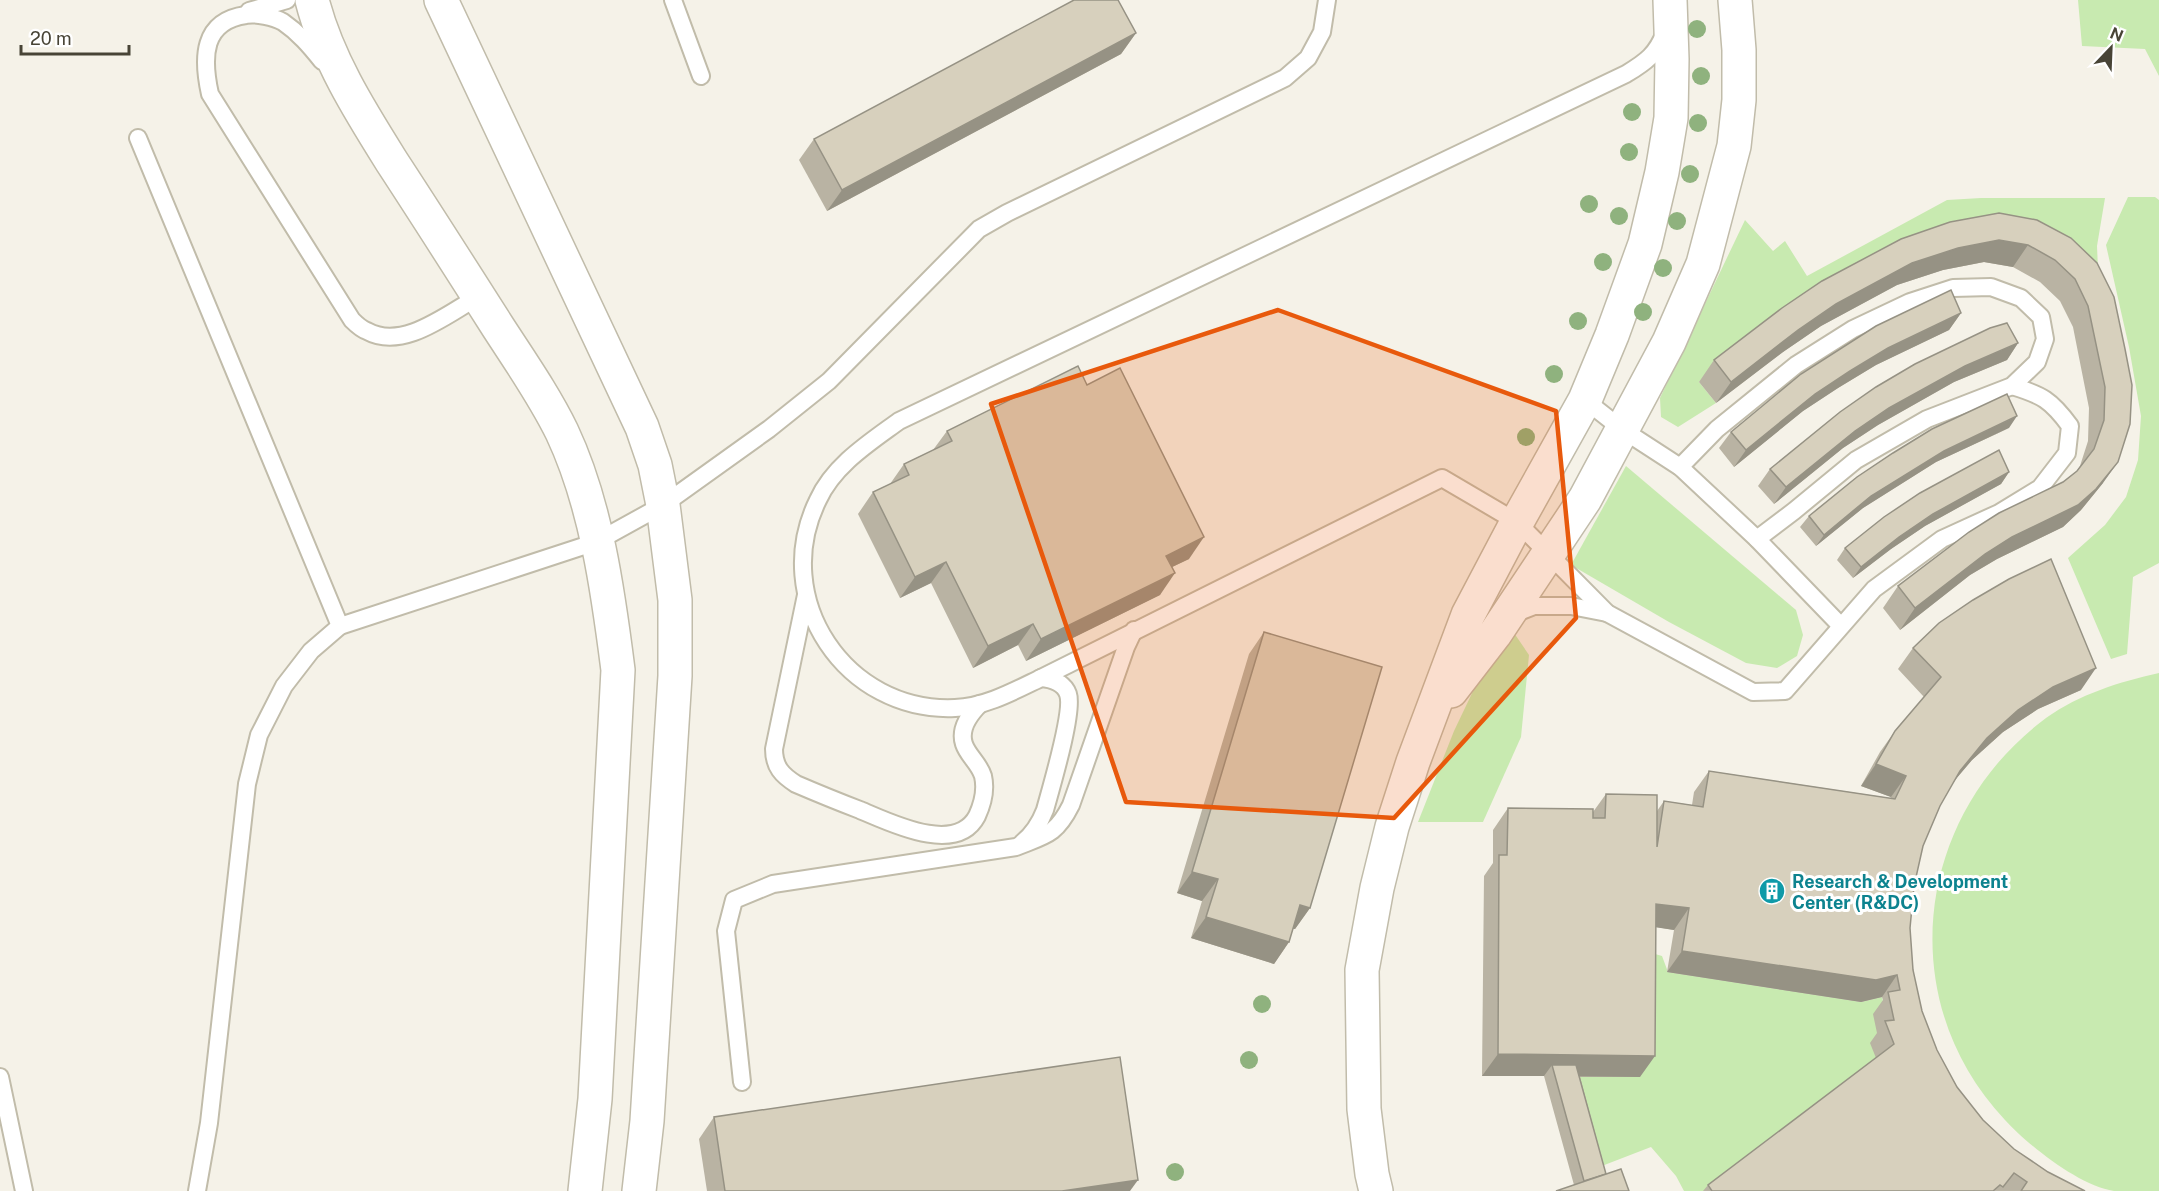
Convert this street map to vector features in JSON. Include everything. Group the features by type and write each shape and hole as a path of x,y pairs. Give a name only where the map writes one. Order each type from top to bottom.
{"street":[{"path":"312,0 319,28 354,101 562,431 584,488 609,600 618,669 595,1099 585,1191"},
{"path":"441,0 642,427 655,465 663,505 675,600 675,676 662,847 647,1121 639,1191"},
{"path":"1431,716 1507,617 1586,499 1669,342 1703,264 1734,146 1739,100 1739,50 1735,0"},
{"path":"1376,1191 1364,1109 1362,970 1377,888 1392,827 1413,762 1468,615 1585,400 1612,335 1645,244 1662,172 1671,118 1670,9"}],"lane":[{"path":"287,0 231,17 214,31 206,50 206,73 210,94 352,320 367,332 397,338 412,334 478,297"},
{"path":"673,0 701,76"},
{"path":"197,1191 208,1124 247,784 259,735 284,686 311,651 340,626 596,542 663,505 769,429 829,381 979,229 1007,213 1285,78 1308,58 1322,32 1327,0"},
{"path":"1607,614 1517,522 1443,478 1041,678 980,704 957,708 914,705 888,696 863,682 830,648 816,624 806,593 802,561 808,528 818,499 839,469 898,421 1626,74 1646,62 1660,46 1670,9"},
{"path":"231,17 252,14 280,20 304,38 354,101"},
{"path":"138,138 340,626"},
{"path":"1680,467 1717,429 1796,365 1853,329 1910,302 1953,288 1991,287 2021,298 2041,317 2045,339 2037,362 2012,386 1927,419 1856,460 1757,539"},
{"path":"1507,617 1534,606 1571,606 1607,614 1753,692 1785,691 1874,589 1942,539 1999,513 2040,488 2067,453 2070,426 2054,405 2036,393 2012,386"},
{"path":"1585,400 1623,430 1680,467 1757,539 1841,626"},
{"path":"806,593 774,749 774,761 783,776 796,784 913,832 934,835 951,834 975,820 981,808 984,792 983,777 979,765 964,744 965,722 980,704"},
{"path":"742,1082 726,931 734,900 773,884 1016,847 1048,834 1062,824 1077,792 1126,647 1134,630"},
{"path":"1016,847 1030,836 1041,822 1067,719 1069,699 1067,690 1050,679 1041,678"},
{"path":"0,1077 24,1191"}],"highlighted area":[{"path":"1278,310 1556,411 1576,618 1394,818 1126,802 991,404"}],"green space":[{"path":"2078,0 2159,0 2159,76 2145,49 2082,46"},
{"path":"2128,197 2155,197 2159,200 2159,563 2133,577 2127,654 2111,659 2068,558 2105,525 2126,497 2138,460 2141,416 2129,347 2106,245"},
{"path":"2105,198 2097,246 2099,292 1984,234 1699,382 1716,403 1678,427 1661,417 1660,398 1745,220 1773,251 1785,241 1807,276 1947,200"},
{"path":"1626,466 1796,610 1803,635 1797,656 1777,668 1746,663 1669,622 1571,565"},
{"path":"1514,633 1529,655 1521,737 1483,822 1418,822 1454,731 1485,666"},
{"path":"2159,673 2159,1191 2114,1191 2085,1181 2040,1152 2005,1120 1969,1072 1945,1020 1934,966 1934,910 1946,856 1968,805 2002,758 2046,718 2072,702 2129,680"},
{"path":"1641,950 1662,956 1668,972 1861,1002 1882,997 1885,1011 1879,1041 1879,1066 1713,1191 1684,1191 1676,1176 1651,1147 1594,1169 1568,1077 1640,1077"}],"building":[{"path":"1074,0 1118,0 1136,33 842,190 814,139"},
{"path":"1999,213 2037,220 2071,238 2097,263 2114,297 2125,349 2132,385 2130,424 2118,462 2096,489 2078,505 2012,537 1985,554 1915,608 1898,586 1969,532 1999,513 2063,482 2077,471 2094,449 2104,420 2105,387 2088,306 2075,279 2055,260 2028,245 1999,240 1958,248 1912,263 1836,304 1731,382 1714,360 1782,308 1822,281 1901,239 1950,222"},
{"path":"1951,290 1961,313 1888,348 1850,371 1815,394 1746,450 1731,432 1801,374 1876,326"},
{"path":"2007,323 2018,343 1965,366 1889,408 1855,431 1786,487 1770,469 1840,412 1876,387 1915,364 1990,328"},
{"path":"1078,366 1087,385 1120,368 1204,537 1166,556 1175,573 1041,639 1033,624 988,646 946,562 915,577 873,492 909,475 904,464 952,441 947,431"},
{"path":"2007,394 2017,416 1944,451 1871,496 1824,535 1809,516 1857,477 1893,453 1932,429"},
{"path":"1999,450 2009,472 1933,514 1861,567 1845,548 1884,517 1920,493"},
{"path":"2051,559 2096,668 2053,687 2018,710 1987,738 1960,771 1940,806 1923,846 1914,886 1910,928 1913,970 1922,1011 1937,1050 1957,1087 1983,1120 2014,1149 2048,1172 2085,1191 2021,1191 2027,1182 2014,1173 2003,1187 2000,1185 1993,1191 1712,1191 1708,1185 1894,1044 1885,1021 1894,1020 1888,992 1900,990 1897,975 1876,980 1682,951 1689,908 1656,904 1655,1056 1498,1054 1499,855 1507,855 1508,808 1593,809 1593,818 1605,818 1606,794 1657,795 1657,847 1664,801 1703,807 1709,771 1895,799 1906,776 1876,764 1895,731 1941,677 1913,648 1939,623 1973,600 2009,579"},
{"path":"1264,632 1382,667 1310,908 1300,905 1289,942 1206,917 1218,879 1192,872"},
{"path":"1120,1057 1138,1180 1062,1191 725,1191 714,1117"},
{"path":"1552,1065 1576,1065 1606,1174 1584,1181"},
{"path":"1621,1169 1629,1191 1556,1191"}],"place":[{"name":"Research & Development Center (R&DC)","path":"1772,891"}]}
